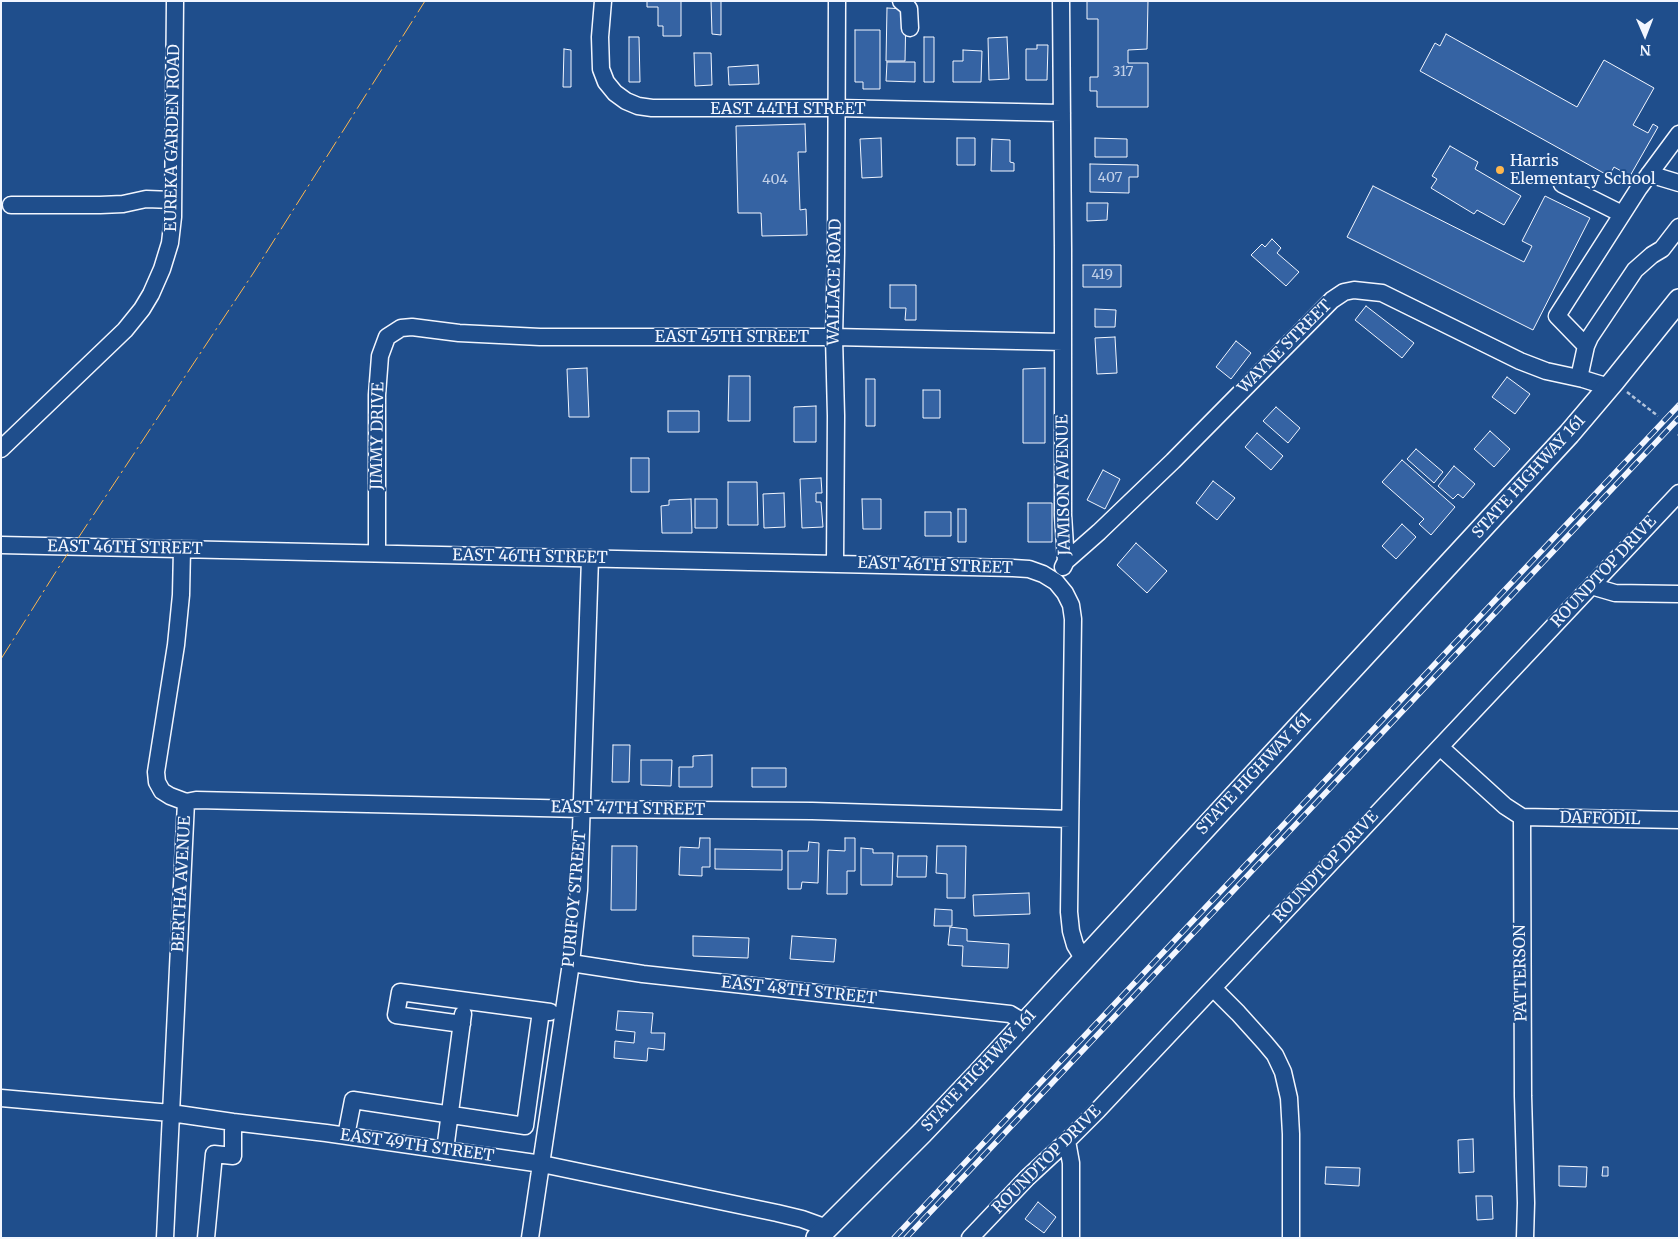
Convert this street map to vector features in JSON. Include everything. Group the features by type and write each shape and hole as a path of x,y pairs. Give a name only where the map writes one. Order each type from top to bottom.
{"main road":[{"name":"STATE HIGHWAY 161","path":"822,1233 922,1134 1569,434 1612,384 1679,300"}],"street":[{"name":"EUREKA GARDEN ROAD","path":"1,449 124,330 142,309 151,294 165,261 170,243 173,217 175,1"},
{"name":"EAST 44TH STREET","path":"603,1 600,37 602,70 606,82 615,93 626,101 638,106 652,108 836,108 1062,113"},
{"name":"WALLACE ROAD","path":"835,564 836,416 834,337 837,1"},
{"path":"902,1 909,9 910,28"},
{"name":"JAMISON AVENUE","path":"1056,582 1066,561 1063,514 1061,1"},
{"path":"1586,346 1557,316 1622,214 1679,134"},
{"path":"1649,174 1679,183"},
{"path":"1562,184 1622,214"},
{"path":"11,205 100,205 123,204 146,199 173,200"},
{"path":"1579,378 1586,346 1590,337 1636,270 1652,255 1662,249 1679,227"},
{"name":"WAYNE STREET","path":"1066,561 1099,532 1172,461 1332,300 1344,292 1354,290 1382,293 1520,361 1546,371 1612,384"},
{"name":"EAST 45TH STREET","path":"401,328 412,327 459,333 540,337 834,337 1063,342"},
{"name":"JIMMY DRIVE","path":"377,553 377,395 380,356 387,337 401,328"},
{"name":"ROUNDTOP DRIVE","path":"970,1238 1027,1178 1067,1141 1213,988 1679,492"},
{"name":"EAST 46TH STREET","path":"1,545 1029,569 1043,574 1056,582"},
{"name":"BERTHA AVENUE","path":"165,1238 186,802 162,791 157,782 156,772 176,645 181,595 182,549"},
{"name":"PURIFOY STREET","path":"530,1238 571,963 579,890 590,558"},
{"path":"1056,582 1068,599 1074,619 1069,912 1075,945 1083,958"},
{"path":"1592,586 1615,593 1679,594"},
{"path":"1440,747 1505,806 1522,817"},
{"name":"EAST 47TH STREET","path":"186,802 196,800 582,809 812,811 1070,819"},
{"name":"DAFFODIL","path":"1522,817 1679,820"},
{"name":"PATTERSON","path":"1522,817 1522,1066 1526,1203 1525,1238"},
{"name":"EAST 48TH STREET","path":"571,963 643,974 1010,1014 1025,1023"},
{"path":"1213,988 1265,1043 1275,1055 1283,1072 1290,1107 1291,1238"},
{"path":"462,1024 396,1015 400,992 562,1014"},
{"path":"445,1150 465,1002"},
{"path":"346,1136 353,1100 525,1126 541,1011"},
{"name":"EAST 49TH STREET","path":"1,1098 172,1113 542,1164 802,1219 822,1233"},
{"path":"206,1238 214,1154 233,1156 233,1122"},
{"path":"1067,1141 1071,1163 1072,1238"}],"path":[{"path":"1612,384 1658,416"}],"building":[{"path":"647,1 681,1 681,36 663,36 663,26 658,26 658,7 647,7"},
{"path":"711,1 721,1 721,35 712,34"},
{"path":"1087,1 1148,1 1147,49 1128,50 1128,63 1148,63 1148,107 1097,107 1097,91 1090,91 1090,77 1098,77 1098,19 1087,19"},
{"path":"887,8 906,9 905,61 886,61"},
{"path":"855,30 880,30 880,89 863,89 863,82 855,82"},
{"path":"1446,34 1577,107 1604,60 1654,88 1633,125 1648,133 1653,124 1658,127 1630,176 1614,167 1609,176 1420,71 1435,43 1440,46"},
{"path":"629,37 639,37 640,82 629,82"},
{"path":"924,37 934,37 934,82 924,82"},
{"path":"1007,37 1009,79 989,80 988,38"},
{"path":"1037,45 1048,45 1047,80 1026,80 1026,49 1037,49"},
{"path":"564,49 571,50 571,87 563,87"},
{"path":"963,50 982,51 981,82 953,82 953,61 963,61"},
{"path":"694,53 711,53 712,85 695,86"},
{"path":"887,62 915,62 915,82 886,81"},
{"path":"758,65 759,84 729,85 728,67"},
{"path":"805,124 806,152 798,152 800,210 806,209 807,235 762,236 761,213 738,213 736,126"},
{"path":"881,138 882,177 862,178 860,139"},
{"path":"957,138 975,138 975,165 957,165"},
{"path":"1095,138 1127,139 1127,157 1095,157"},
{"path":"992,139 1010,140 1010,162 1014,163 1014,171 991,171"},
{"path":"1450,146 1478,162 1475,169 1521,196 1504,225 1477,210 1474,214 1431,188 1437,179 1432,176"},
{"path":"1090,164 1138,165 1138,177 1129,177 1129,193 1090,192"},
{"path":"1373,186 1524,262 1532,246 1522,241 1545,196 1590,218 1533,330 1347,237"},
{"path":"1087,203 1108,203 1107,220 1087,221"},
{"path":"1272,239 1281,248 1277,253 1299,272 1286,286 1251,255 1262,244 1265,247"},
{"path":"1083,265 1121,265 1121,287 1083,287"},
{"path":"890,285 916,285 916,320 905,320 906,308 890,308"},
{"path":"1366,306 1414,343 1402,358 1355,320"},
{"path":"1095,309 1116,310 1115,327 1095,327"},
{"path":"1115,337 1117,373 1097,374 1095,338"},
{"path":"1236,341 1251,353 1231,379 1216,367"},
{"path":"587,368 589,417 569,417 567,369"},
{"path":"1045,368 1045,443 1023,443 1023,369"},
{"path":"729,376 750,376 750,421 728,421"},
{"path":"1507,377 1530,394 1515,414 1492,397"},
{"path":"866,379 875,379 875,426 866,426"},
{"path":"923,390 940,390 940,418 923,418"},
{"path":"816,406 816,442 794,442 794,407"},
{"path":"1276,407 1300,428 1288,443 1263,421"},
{"path":"668,411 699,411 699,432 668,432"},
{"path":"1490,431 1510,449 1494,467 1474,449"},
{"path":"1257,433 1283,456 1271,470 1245,447"},
{"path":"1416,449 1443,472 1434,483 1407,459"},
{"path":"631,458 649,458 649,492 631,492"},
{"path":"1402,460 1455,507 1431,535 1419,524 1424,519 1382,482"},
{"path":"1454,466 1475,484 1463,498 1458,494 1453,499 1438,486"},
{"path":"1103,470 1120,479 1105,509 1087,500"},
{"path":"821,478 822,493 816,493 816,502 821,502 823,527 802,528 800,479"},
{"path":"1213,481 1235,498 1217,520 1196,503"},
{"path":"728,482 757,482 758,525 728,525"},
{"path":"784,493 785,527 764,528 763,494"},
{"path":"691,499 692,533 662,533 661,506 669,505 669,500"},
{"path":"695,499 717,499 717,528 695,528"},
{"path":"862,499 881,499 881,529 863,529"},
{"path":"1028,503 1052,503 1052,542 1028,542"},
{"path":"958,509 966,509 966,542 958,542"},
{"path":"925,512 951,512 951,536 925,536"},
{"path":"1402,524 1416,537 1396,559 1382,546"},
{"path":"1136,543 1167,571 1147,593 1117,565"},
{"path":"613,745 630,745 629,782 612,782"},
{"path":"712,755 712,787 679,787 679,767 693,767 693,756"},
{"path":"641,760 672,760 671,786 641,785"},
{"path":"752,768 786,768 786,787 752,787"},
{"path":"700,838 710,838 710,867 702,867 702,876 679,875 680,847 699,848"},
{"path":"845,838 855,838 855,871 847,871 847,894 827,894 828,850 845,851"},
{"path":"809,842 819,843 818,883 802,882 801,889 788,889 788,851 808,851"},
{"path":"612,846 637,846 636,910 611,910"},
{"path":"937,846 966,846 965,898 947,898 947,874 936,873"},
{"path":"861,848 873,849 873,853 893,853 892,885 861,885"},
{"path":"715,849 782,850 782,870 715,869"},
{"path":"898,856 927,856 926,877 897,877"},
{"path":"1029,893 1030,914 974,916 973,895"},
{"path":"935,909 952,910 952,926 934,926"},
{"path":"950,927 967,929 967,941 1009,944 1008,968 962,966 963,946 948,945"},
{"path":"693,936 749,938 748,958 693,956"},
{"path":"792,936 836,939 834,962 790,959"},
{"path":"618,1011 653,1013 651,1033 665,1033 664,1050 648,1048 647,1061 614,1058 615,1041 634,1043 635,1032 616,1030"},
{"path":"1473,1139 1474,1172 1459,1173 1458,1140"},
{"path":"1559,1166 1587,1167 1586,1187 1559,1186"},
{"path":"1326,1167 1360,1168 1359,1186 1325,1184"},
{"path":"1603,1167 1608,1167 1608,1176 1602,1176"},
{"path":"1476,1196 1492,1196 1493,1219 1477,1220"},
{"path":"1038,1202 1056,1217 1044,1233 1025,1219"}],"railway":[{"path":"894,1238 1679,405"},
{"path":"906,1238 1679,418"}],"power":[{"path":"1,659 57,570 254,272 425,1"}],"place":[{"name":"Harris Elementary School","path":"1500,170"}]}
